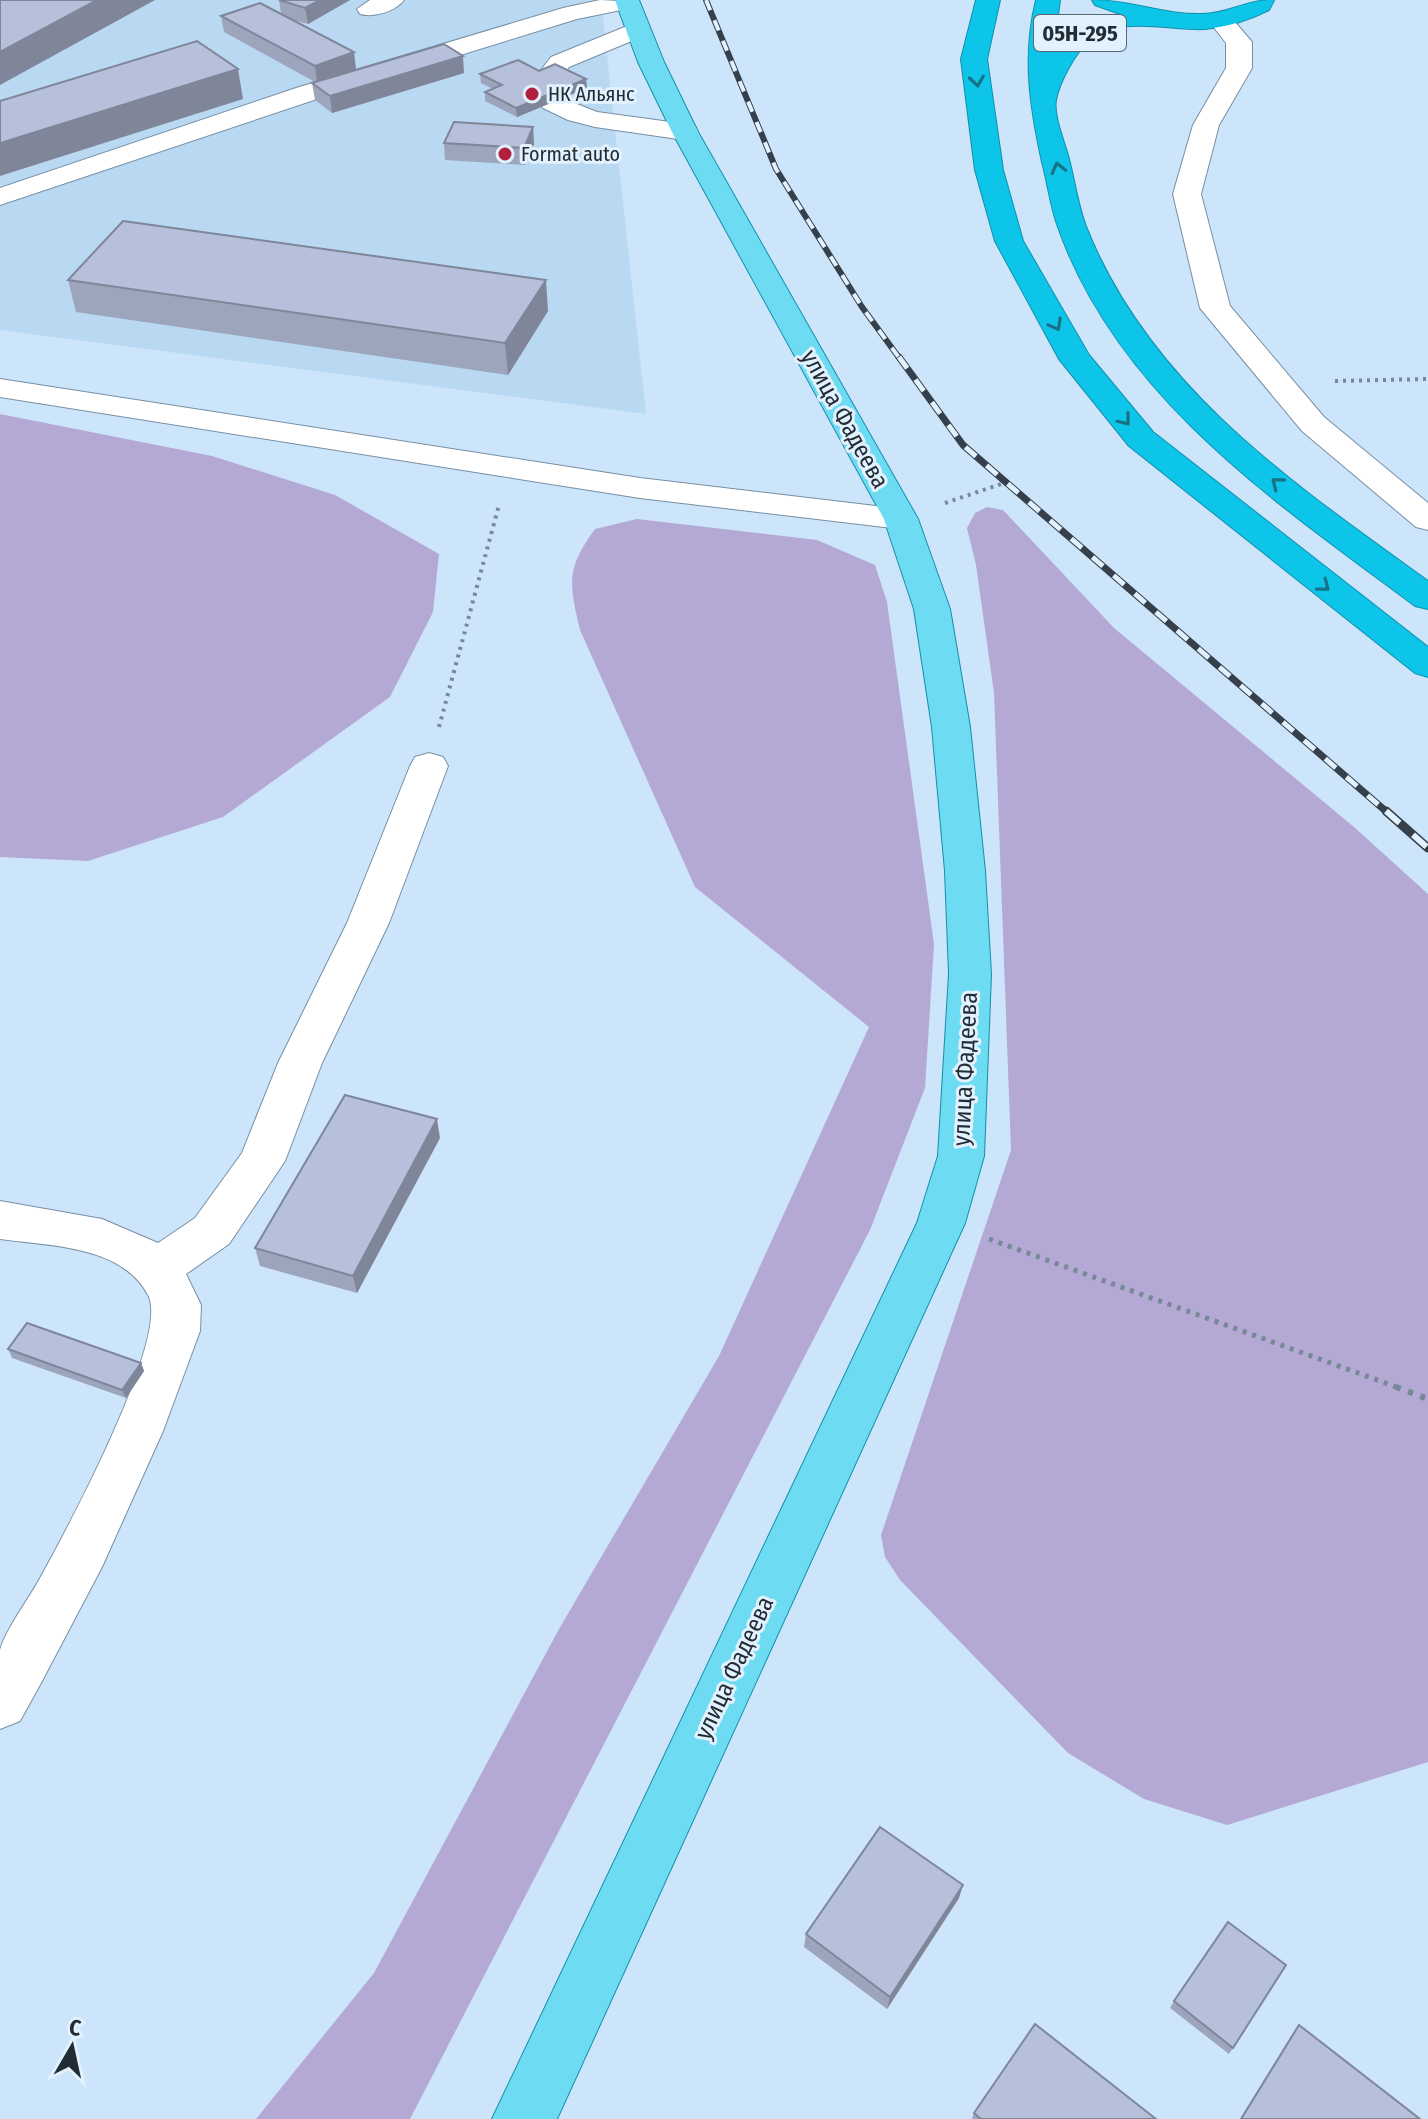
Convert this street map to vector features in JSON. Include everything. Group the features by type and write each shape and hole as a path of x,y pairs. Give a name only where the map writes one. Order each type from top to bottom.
{"highway":[{"path":"1048,0 1038,62 1042,104 1073,232 1109,305 1140,350 1198,418 1262,472 1428,598"},
{"name":"05Н-295","path":"1104,0 1159,17 1196,22 1248,13 1262,0"},
{"path":"985,2 974,59 989,170 1009,241 1075,359 1141,439 1428,665"},
{"name":"05Н-295","path":"1042,104 1067,44 1082,31 1111,22 1159,17"}],"main road":[{"name":"улица Фадеева","path":"524,2119 941,1223 961,1156 970,974 965,871 951,727 932,609 901,519 685,132 630,11"}],"street":[{"path":"551,74 560,62 630,11"},
{"path":"0,197 319,90 572,13 630,11"},
{"path":"1220,20 1239,42 1239,68 1206,125 1187,194 1215,308 1282,383 1313,424 1428,520"},
{"path":"552,102 570,111 615,123 685,132"},
{"path":"0,388 640,488 901,519"},
{"path":"157,1269 212,1231 262,1161 300,1063 368,923 429,766"},
{"path":"0,1220 102,1238 134,1251 157,1269 178,1307 175,1338 141,1426 56,1604 0,1702"}],"path":[{"path":"1282,383 1428,379"},
{"path":"429,766 509,466"},
{"path":"901,519 1004,483"},
{"path":"941,1223 1032,1253 1428,1399"}],"shaded area":[{"path":"0,0 601,0 646,414 0,330"},
{"path":"0,414 212,456 335,495 439,554 433,612 390,697 223,817 88,861 0,857"},
{"path":"987,507 1003,510 1114,628 1354,827 1428,894 1428,1762 1227,1825 1144,1799 1068,1753 900,1580 885,1557 881,1535 1011,1150 994,693 976,565 967,528 975,513"},
{"path":"637,519 817,540 875,565 887,602 934,944 925,1088 870,1230 410,2119 256,2119 374,1973 559,1629 719,1356 869,1027 695,887 580,630 572,588 579,555 595,529"}],"building":[{"path":"0,0 97,0 0,52"},
{"path":"279,0 320,0 305,8"},
{"path":"260,3 354,52 315,66 221,16"},
{"path":"197,41 238,69 0,143 0,101"},
{"path":"444,44 463,56 330,96 312,83"},
{"path":"518,60 539,71 555,64 586,79 516,108 485,92 502,85 480,74"},
{"path":"454,122 533,127 524,148 444,143"},
{"path":"123,221 546,280 505,343 68,280"},
{"path":"345,1095 437,1119 353,1276 255,1248"},
{"path":"27,1323 141,1363 122,1390 8,1349"},
{"path":"880,1827 963,1885 890,1997 806,1934"},
{"path":"1228,1922 1286,1965 1233,2048 1174,2001"},
{"path":"1035,2024 1156,2119 981,2119 974,2113"},
{"path":"1299,2025 1420,2119 1241,2119"}],"railway":[{"path":"706,0 776,169 862,307 900,359"},
{"path":"899,357 963,445 1388,813"},
{"path":"1386,811 1428,848"}],"place":[{"name":"НК Альянс","path":"532,94"},
{"name":"Format auto","path":"505,154"}]}
